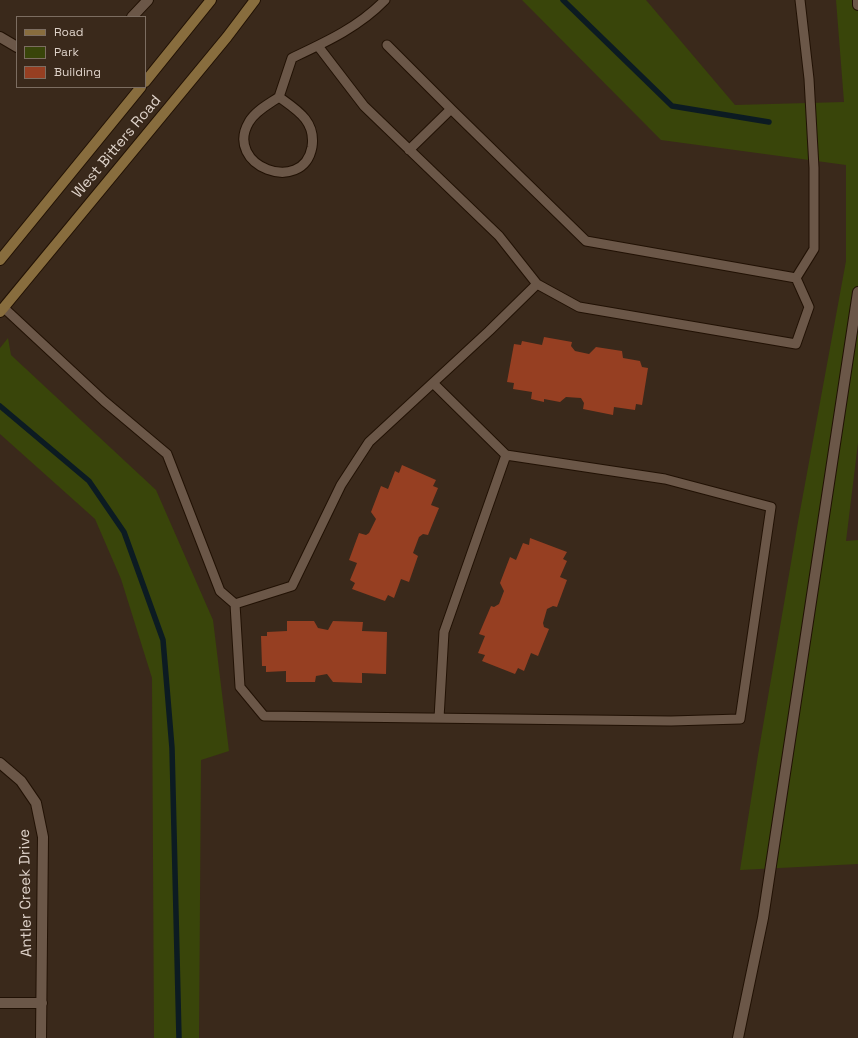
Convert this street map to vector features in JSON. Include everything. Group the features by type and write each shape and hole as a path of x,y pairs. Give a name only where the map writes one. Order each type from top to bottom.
{"main road":[{"name":"West Bitters Road","path":"146,81 211,0"},
{"name":"West Bitters Road","path":"2,310 227,37 255,0"},
{"name":"West Bitters Road","path":"0,260 140,88"}],"street":[{"path":"133,16 148,0"},
{"path":"858,0 858,5"},
{"path":"0,37 16,46"},
{"path":"738,1038 763,918 858,292"},
{"name":"Antler Creek Drive","path":"0,763 22,781 36,803 43,837 41,1038"},
{"path":"0,1003 42,1003"}],"lane":[{"path":"279,97 306,118 311,128 313,139 311,150 306,159 298,167 289,172 278,173 267,171 257,165 249,156 245,145 245,134 248,123 256,114 279,97 292,58 340,35 370,15 385,0"},
{"path":"796,278 814,249 814,168 809,79 800,0"},
{"path":"387,45 586,241 796,278"},
{"path":"318,46 364,106 499,236 537,284 579,306 796,344 810,307 796,278"},
{"path":"409,150 451,109"},
{"path":"235,604 292,586 341,484 369,442 537,284"},
{"path":"2,310 104,401 167,454 220,591 235,604 240,687 264,716 670,721 740,719 771,507 665,479 506,455 433,383"},
{"path":"439,718 444,632 506,455"}],"green space":[{"path":"522,0 646,0 735,105 844,102 836,0 858,0 858,443 846,541 858,540 858,864 740,870 798,522 846,261 846,165 661,140"},
{"path":"8,338 11,355 156,490 213,620 229,751 201,760 199,1038 154,1038 152,678 121,579 95,519 0,434 0,348"}],"building":[{"path":"544,337 572,342 571,346 575,351 589,354 596,347 622,351 623,358 640,361 642,367 648,368 642,405 636,404 635,410 614,407 613,415 583,409 584,403 581,398 566,397 560,402 544,399 544,402 531,399 532,392 513,389 514,383 507,382 514,344 521,345 522,341 542,345"},
{"path":"402,465 436,480 433,486 438,488 431,505 439,508 428,535 423,534 419,537 413,553 418,556 409,582 401,579 394,598 388,595 385,601 352,589 355,583 350,580 357,563 349,560 359,533 366,535 369,533 376,519 371,512 381,486 388,489 395,471 399,473"},
{"path":"530,538 567,552 563,559 567,561 560,577 567,580 557,607 553,606 547,609 543,623 544,627 549,629 538,656 531,653 524,671 518,668 515,674 482,661 485,655 478,653 485,636 479,634 491,606 494,607 499,604 504,591 500,583 510,557 516,560 523,543 529,545"},
{"path":"287,621 314,621 318,628 328,630 333,621 363,622 362,631 387,632 386,674 362,673 362,683 333,682 327,674 316,676 315,682 286,682 286,671 266,672 266,666 262,666 261,636 267,636 267,632 287,631"}],"waterway":[{"path":"563,0 672,106 769,122"},
{"path":"0,406 89,481 124,532 163,640 172,748 179,1038"}]}
